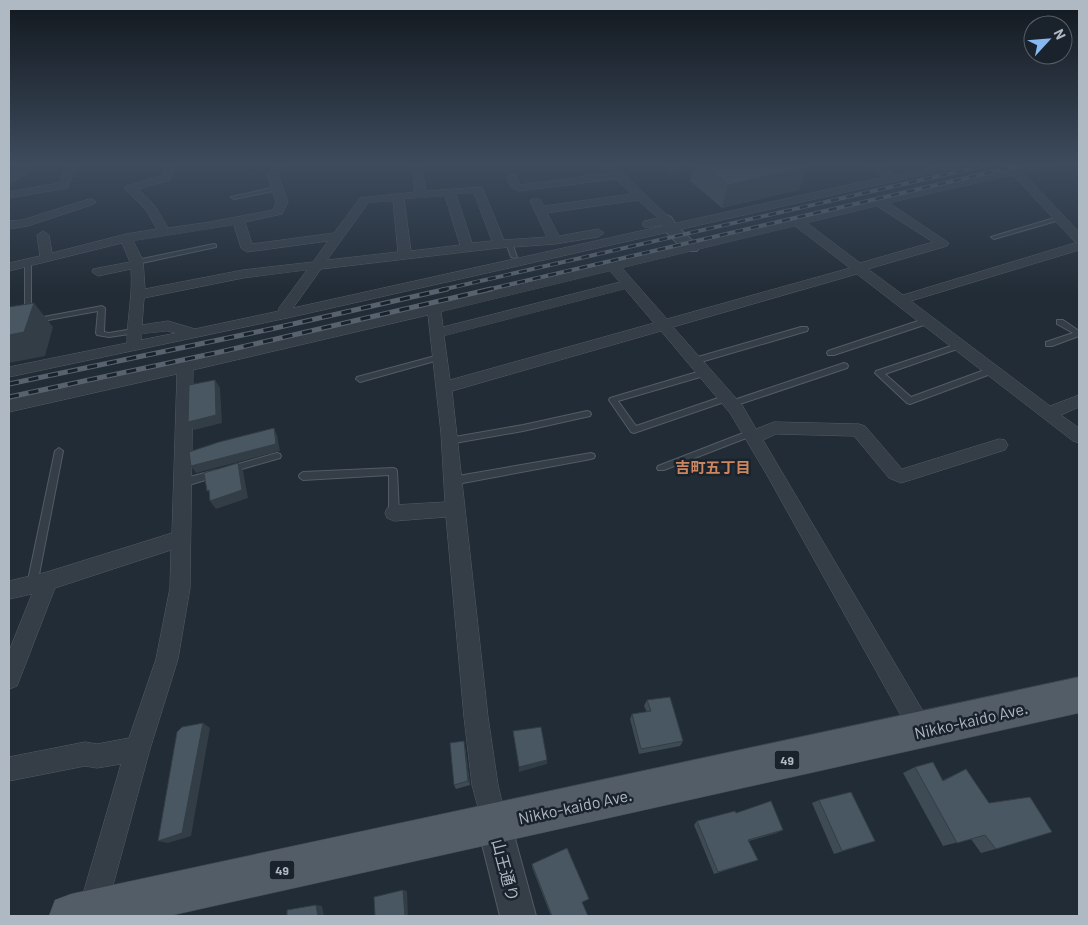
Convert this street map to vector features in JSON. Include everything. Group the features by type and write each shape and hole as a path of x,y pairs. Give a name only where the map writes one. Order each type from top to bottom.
{"main road":[{"name":"Nikko-kaido Ave.","path":"82,914 1079,695"}],"street":[{"path":"9,225 24,223 74,207"},
{"path":"150,207 163,230"},
{"path":"9,268 163,230 210,226 278,212 280,207"},
{"path":"287,314 286,308 359,207"},
{"path":"399,207 405,255"},
{"path":"454,207 467,248"},
{"path":"487,207 504,244"},
{"path":"540,207 556,240"},
{"path":"541,210 561,207"},
{"path":"652,207 691,248"},
{"path":"9,372 287,314 668,224 750,207"},
{"path":"9,406 434,309 858,207"},
{"path":"443,388 664,326 943,243 887,207"},
{"path":"1052,207 1079,239"},
{"path":"238,220 247,248 337,236"},
{"path":"1063,220 1079,224"},
{"path":"798,222 1079,437"},
{"path":"137,295 243,274 467,248 556,240 668,224"},
{"path":"43,235 47,258"},
{"path":"126,238 138,263 133,331 134,346"},
{"path":"901,300 1079,246"},
{"path":"98,272 138,263"},
{"path":"613,266 729,401 752,435 922,731"},
{"path":"437,333 628,284"},
{"path":"434,309 476,718 485,786 494,824"},
{"path":"133,331 168,326 195,334"},
{"path":"82,914 167,659 180,588 185,367"},
{"path":"1049,413 1079,401"},
{"path":"752,435 774,428 859,430 895,473 901,476 999,445"},
{"path":"394,513 455,509"},
{"path":"9,590 40,583 180,539"},
{"path":"9,678 40,583"},
{"path":"9,769 85,754 97,756 138,749"},
{"name":"山王通り","path":"494,824 518,916"}],"lane":[{"path":"994,237 1063,220"},
{"path":"504,244 514,257"},
{"path":"138,263 214,246"},
{"path":"28,263 28,315 36,320 102,308 100,333 109,335 133,331"},
{"path":"831,353 927,322"},
{"path":"1060,322 1079,334"},
{"path":"804,329 613,400 634,430 844,366"},
{"path":"1049,344 1079,334"},
{"path":"960,345 878,373 910,401 993,370"},
{"path":"360,379 439,357"},
{"path":"449,441 588,414"},
{"path":"661,468 752,435"},
{"path":"40,583 59,451"},
{"path":"182,483 277,456"},
{"path":"452,481 591,456"},
{"path":"302,476 393,471 394,513"}],"building":[{"path":"34,303 24,332 9,335 9,307"},
{"path":"215,380 216,415 188,422 189,385"},
{"path":"274,428 276,444 191,466 189,452"},
{"path":"238,463 242,490 210,501 204,473"},
{"path":"670,697 683,741 641,749 632,714 651,711 647,700"},
{"path":"203,723 182,833 158,841 177,732 182,727"},
{"path":"541,727 547,760 519,767 513,731"},
{"path":"464,741 468,781 454,785 450,743"},
{"path":"933,762 943,781 966,769 989,803 1030,797 1052,832 996,849 985,835 957,843 915,767"},
{"path":"851,792 875,841 842,851 819,800"},
{"path":"771,801 783,830 748,840 758,860 718,872 697,821 735,811 736,813"},
{"path":"567,848 589,899 582,902 588,916 552,916 532,864"},
{"path":"403,890 405,916 375,916 374,897"},
{"path":"316,905 318,916 287,916 287,910"}],"railway":[{"path":"441,290 803,207"},
{"path":"486,290 841,207"},
{"path":"9,384 271,329 447,289"},
{"path":"9,397 220,352 491,289"}],"district":[{"name":"吉町五丁目","path":"713,467"}]}
